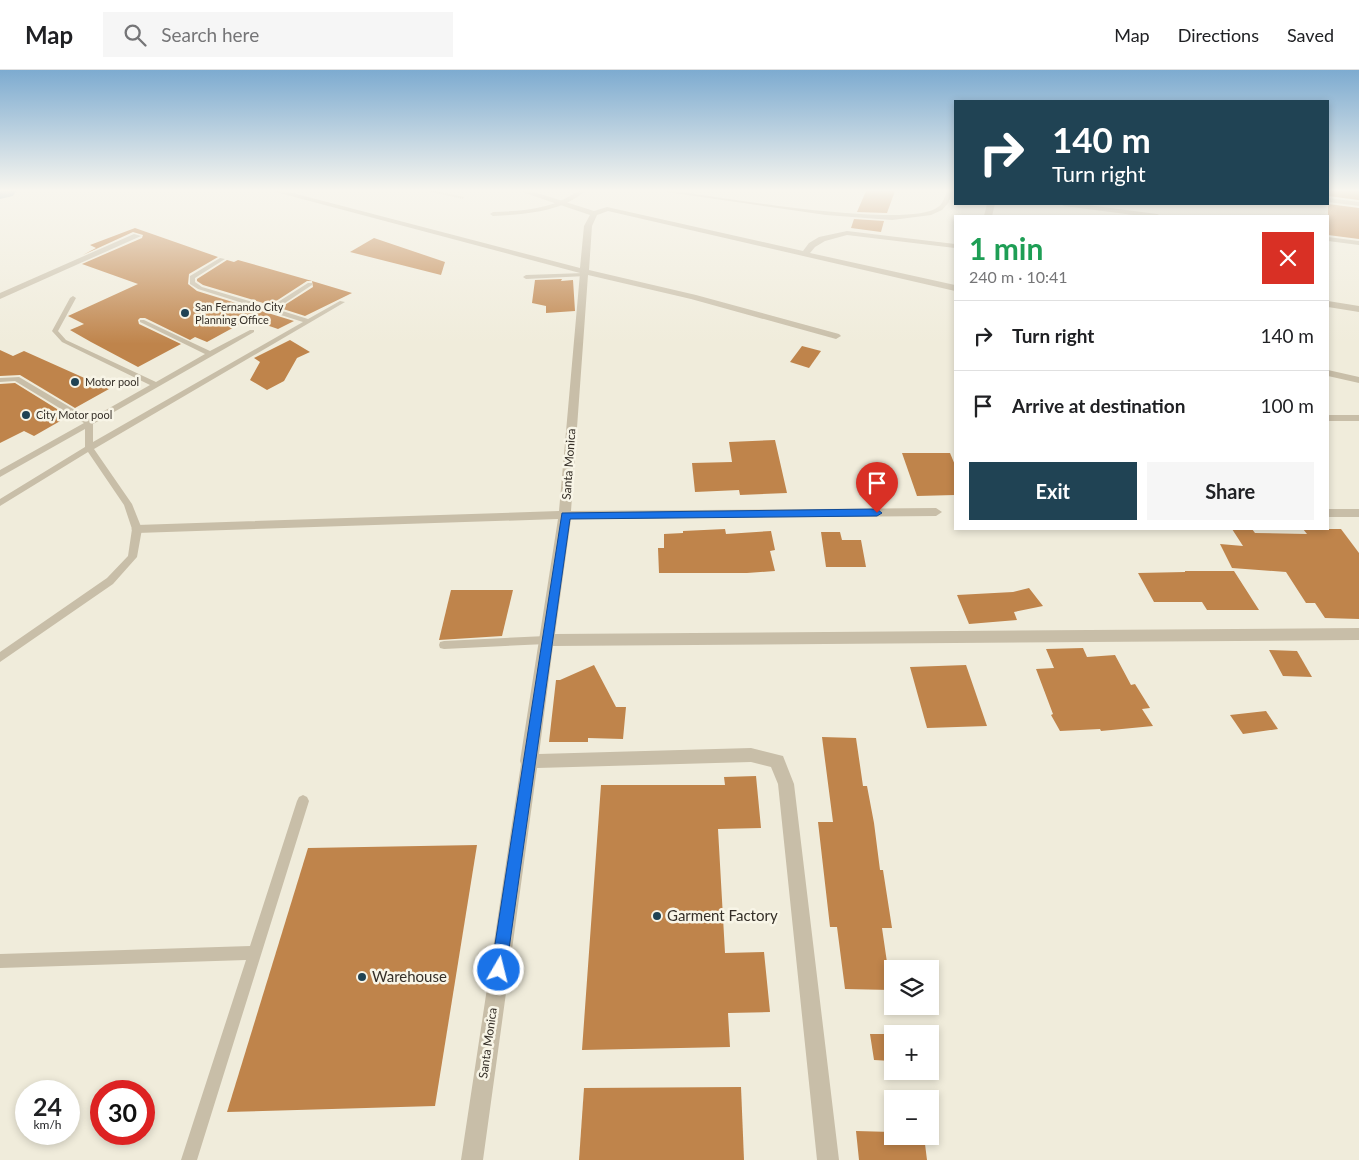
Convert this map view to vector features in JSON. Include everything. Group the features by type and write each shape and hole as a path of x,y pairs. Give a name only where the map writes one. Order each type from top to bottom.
{"street":[{"path":"0,296 124,242"},
{"path":"465,242 585,274 674,292 836,336"},
{"name":"Santa Monica","path":"472,1160 528,761 565,515 587,242"},
{"path":"752,242 954,288"},
{"path":"805,254 816,242"},
{"path":"921,242 954,246"},
{"path":"1329,304 1359,309"},
{"path":"1329,373 1359,380"},
{"path":"1329,418 1359,418"},
{"path":"137,530 565,515 936,512"},
{"path":"1329,513 1359,513"},
{"path":"546,640 1359,634"},
{"path":"528,761 751,755 778,761 786,784 828,1160"}],"lane":[{"path":"222,259 192,277 192,283 200,288 308,321"},
{"path":"526,277 585,274"},
{"path":"270,310 310,284"},
{"path":"74,298 56,331 58,336 64,341 154,384"},
{"path":"0,503 89,448 342,302"},
{"path":"142,321 210,354"},
{"path":"0,474 154,384 252,331"},
{"path":"0,380 16,380 89,422"},
{"path":"0,658 110,582 132,557 137,530 128,504 89,448 89,422"},
{"path":"444,645 546,640"},
{"path":"188,1160 304,801"},
{"path":"0,961 255,953"}],"building":[{"path":"98,242 112,242 83,255 96,248 90,245"},
{"path":"133,242 175,242 218,257 189,274 188,284 197,291 294,321 278,329 249,319 207,342 195,337 190,340 145,318 140,318 138,320 139,324 181,344 138,367 70,330 84,324 68,316 138,284 82,264"},
{"path":"367,242 385,242 445,262 441,275 350,252"},
{"path":"227,260 234,262 238,260 312,281 307,281 270,305 203,285 197,281 197,279"},
{"path":"562,279 561,281 573,280 575,311 546,313 546,306 532,303 535,280"},
{"path":"312,281 352,293 305,316 280,308 313,287"},
{"path":"290,340 310,352 297,358 284,381 267,390 250,380 260,362 254,358"},
{"path":"802,346 821,351 809,368 790,362"},
{"path":"0,350 13,356 24,351 109,389 75,408 20,375 0,376"},
{"name":"City Motor pool","path":"15,383 65,414 58,418 62,420 34,436 24,431 0,443 0,384"},
{"path":"775,440 787,493 740,495 739,490 695,492 692,463 732,462 729,442"},
{"path":"902,453 950,453 954,463 954,495 917,496"},
{"path":"725,529 726,534 771,531 775,550 770,551 775,571 747,573 659,573 658,548 664,548 664,534"},
{"path":"1341,529 1359,553 1359,619 1325,618 1315,603 1306,603 1286,572 1232,568 1220,544 1243,546 1233,530 1253,530 1255,533 1307,534 1304,530"},
{"path":"821,532 840,532 842,540 861,540 866,567 826,567"},
{"path":"1234,571 1259,610 1207,610 1202,602 1154,602 1138,573"},
{"path":"1029,588 1043,606 1014,612 1017,620 969,624 957,595 1013,592"},
{"path":"451,590 513,590 502,636 439,640"},
{"path":"1083,648 1087,657 1115,655 1131,685 1135,684 1150,708 1142,709 1153,726 1101,731 1100,729 1060,731 1051,715 1053,714 1036,669 1054,668 1046,649"},
{"path":"1269,650 1297,651 1312,677 1283,676"},
{"path":"594,665 616,707 626,707 623,739 588,738 588,742 549,742 556,680"},
{"path":"966,665 987,726 927,728 910,667"},
{"path":"1266,711 1278,729 1243,734 1230,715"},
{"path":"822,737 856,738 863,786 867,786 880,870 883,870 892,928 882,928 887,960 884,960 884,990 845,989 837,927 830,927 818,822 833,822"},
{"name":"Garment Factory","path":"756,776 761,828 718,829 725,953 764,952 770,1012 728,1013 730,1047 582,1050 601,785 725,785 724,777"},
{"name":"Warehouse","path":"477,845 435,1106 227,1112 308,848"},
{"path":"870,1034 884,1034 884,1061 874,1060"},
{"path":"741,1087 744,1160 579,1160 584,1088"},
{"path":"856,1131 884,1132 884,1145 925,1145 927,1160 859,1160"}],"place":[{"name":"San Fernando City Planning Office","path":"185,313"},
{"name":"Motor pool","path":"75,382"},
{"name":"City Motor pool","path":"26,415"},
{"name":"Garment Factory","path":"657,916"},
{"name":"Warehouse","path":"362,977"}],"route":[{"path":"499,970 565,515 877,513"}]}
